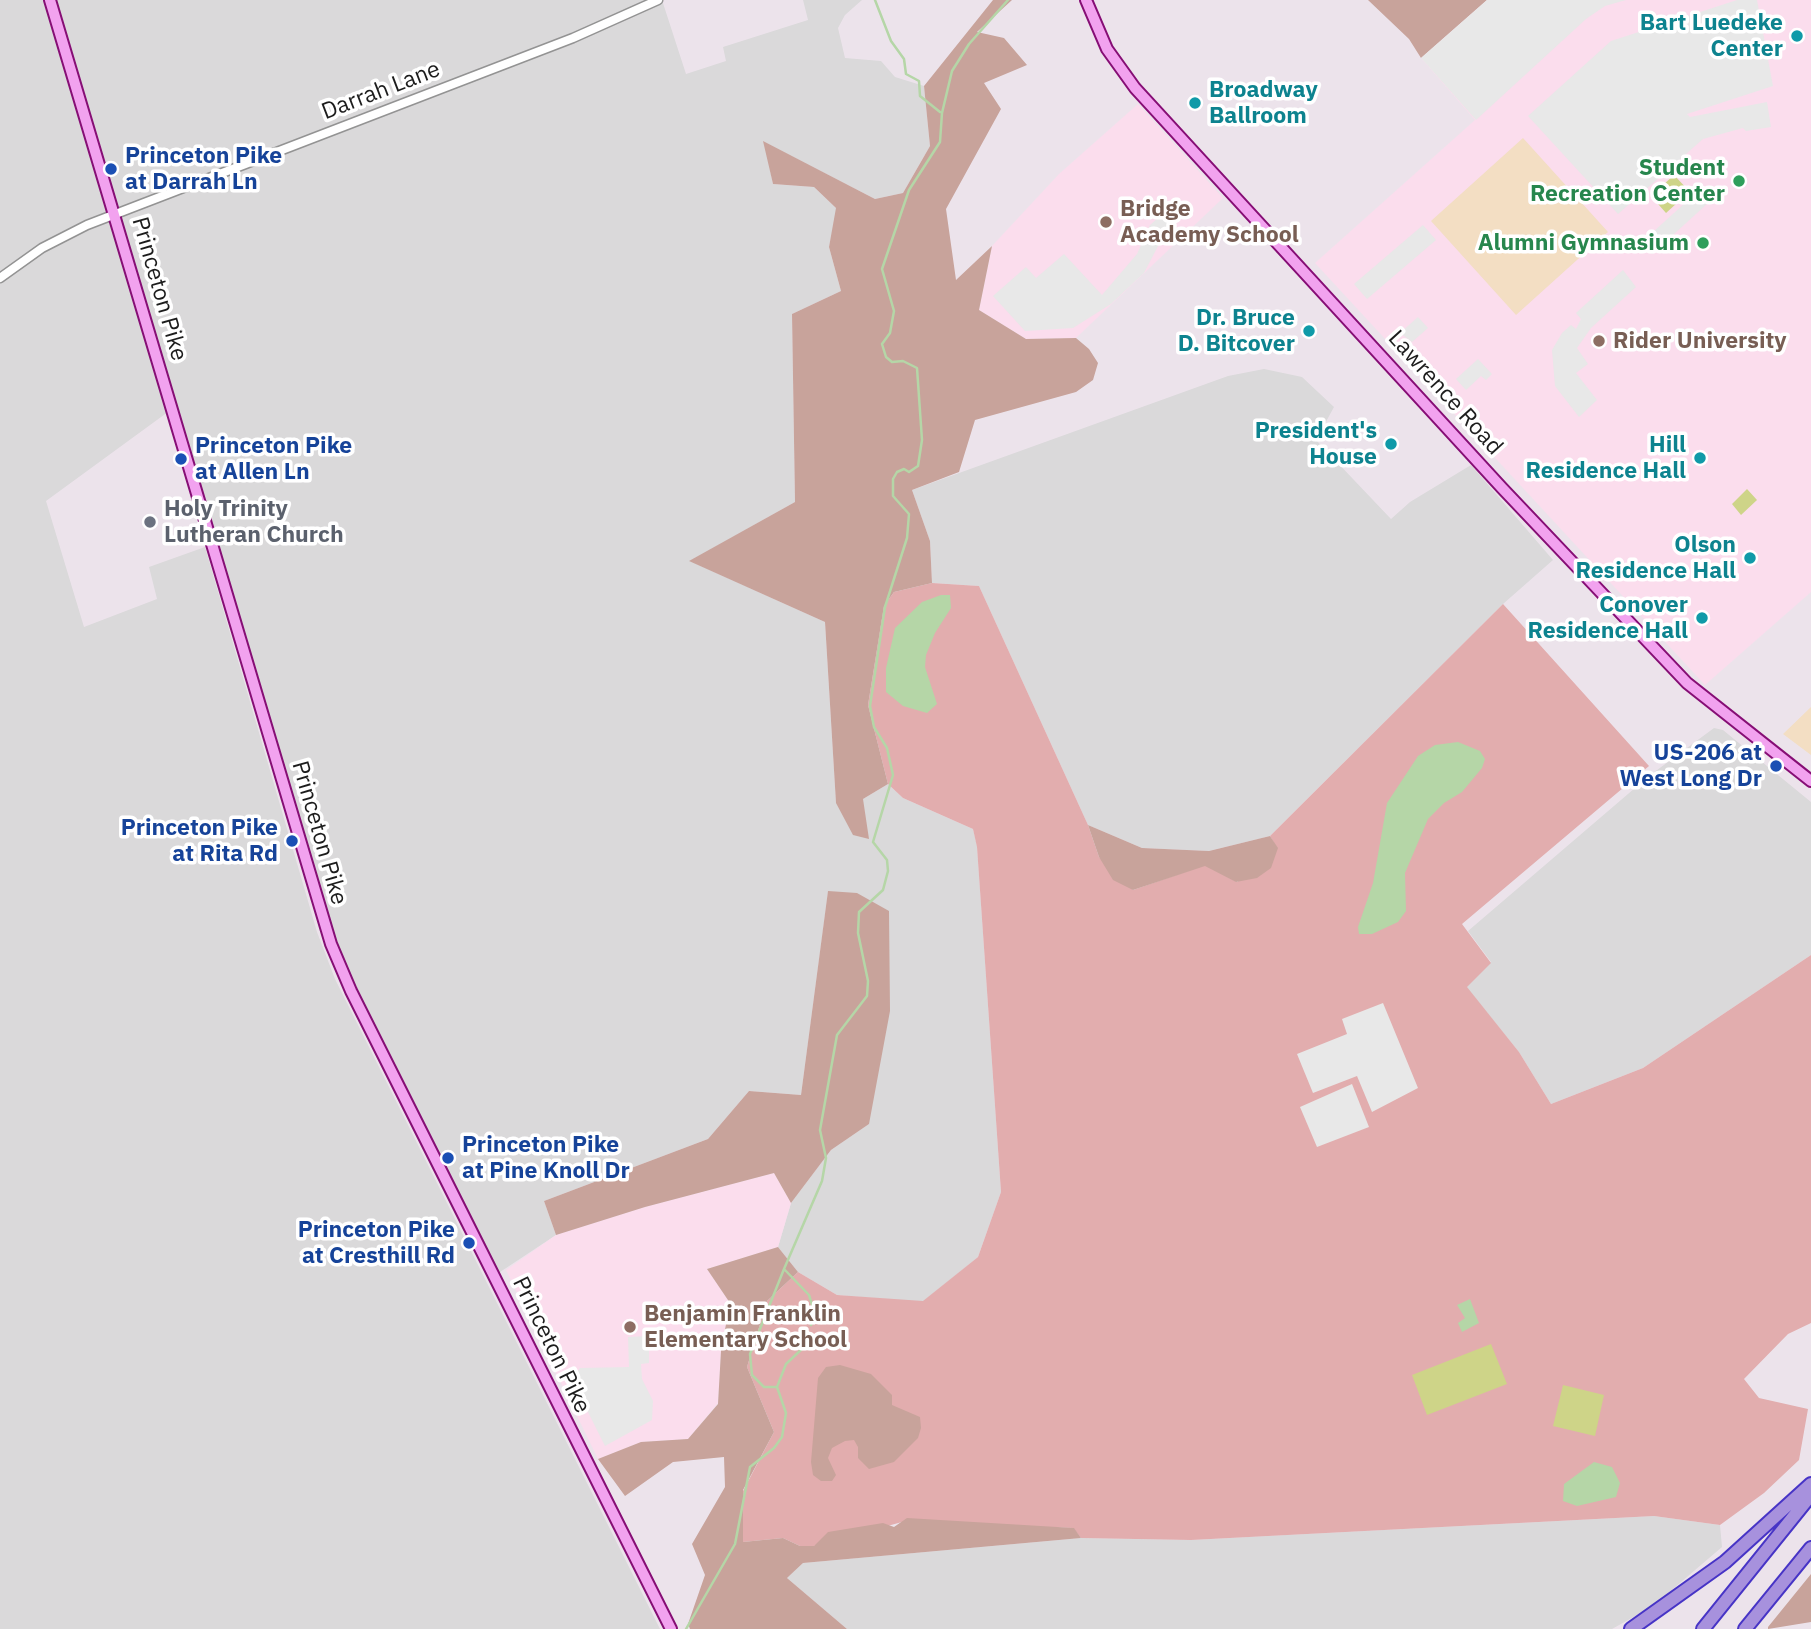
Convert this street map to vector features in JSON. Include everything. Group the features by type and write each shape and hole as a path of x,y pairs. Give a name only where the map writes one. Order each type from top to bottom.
{"highway":[{"path":"1631,1629 1725,1562 1811,1484"},
{"path":"1703,1629 1811,1495"},
{"path":"1745,1629 1811,1548"}],"main road":[{"name":"Princeton Pike","path":"50,0 116,214 331,944 351,991 671,1629"},
{"name":"Lawrence Road","path":"1086,0 1107,49 1135,88 1502,488 1687,684 1811,781"}],"street":[{"name":"Darrah Lane","path":"0,278 64,236 116,214 573,38 658,0"}],"shaded area":[{"path":"0,0 662,0 686,74 726,61 723,47 808,20 803,0 862,0 845,15 838,28 845,58 881,61 895,77 924,86 930,146 903,193 875,199 764,142 773,184 814,187 837,209 829,247 841,291 792,314 795,502 690,561 825,622 836,803 863,799 888,784 903,798 973,829 977,846 1001,1192 978,1257 923,1302 837,1295 798,1272 778,1247 791,1203 831,1150 869,1124 828,892 801,1095 749,1091 708,1139 544,1201 556,1235 494,1276 331,944 172,409 46,501 84,627 157,599 149,567 205,547 317,932 335,979 660,1629 0,1629"},
{"path":"993,0 1012,0 977,32 1004,38 1027,65 984,83 1001,109 946,209 956,280 992,246 979,310 1026,339 1076,338 1089,349 1098,363 1093,380 1076,392 975,420 959,472 912,490 930,541 932,583 894,592 884,606 868,705 888,784 863,799 869,839 853,835 836,803 825,622 689,561 795,502 792,314 841,291 829,247 836,208 814,187 773,184 763,141 875,199 903,193 930,146 924,86"},
{"path":"1368,0 1487,0 1421,58 1409,39"},
{"name":"Rider University","path":"1487,0 1811,0 1811,592 1705,685 1315,263 1475,120 1421,58"},
{"path":"1487,0 1626,0 1605,6 1586,19 1476,120 1421,58"},
{"path":"1737,0 1757,0 1773,86 1687,114 1690,117 1767,102 1771,127 1746,131 1743,128 1703,139 1618,214 1528,116 1611,41"},
{"name":"Bridge Academy School","path":"1138,104 1223,198 1076,338 1026,339 979,310 992,246 1059,174"},
{"path":"1523,138 1608,232 1516,315 1431,221"},
{"path":"1674,175 1690,192 1679,202 1663,185"},
{"path":"1662,186 1677,203 1666,213 1651,196"},
{"path":"1696,193 1707,204 1652,254 1642,242"},
{"path":"1158,218 1169,220 1169,225 1144,273 1111,304 1073,328 1025,331 993,296 1026,267 1036,278 1064,254 1102,295 1137,254 1150,225"},
{"path":"1423,225 1436,240 1367,299 1354,284"},
{"path":"1623,270 1636,287 1591,328 1577,348 1588,364 1576,373 1597,400 1579,417 1555,386 1552,350 1562,333 1571,325 1576,329 1581,319 1576,313"},
{"path":"1418,317 1428,328 1412,342 1400,333"},
{"path":"1478,359 1492,374 1486,380 1481,376 1466,390 1456,379"},
{"path":"1264,369 1302,377 1334,407 1316,440 1391,519 1410,502 1471,465 1553,560 1503,604 1270,836 1209,851 1142,848 1088,825 979,586 932,583 930,541 912,490 1228,376"},
{"path":"1747,489 1757,500 1741,515 1732,504"},
{"path":"932,583 979,586 1088,825 1099,857 1133,890 1205,865 1237,882 1273,858 1277,848 1270,836 1503,604 1649,766 1462,924 1491,963 1467,987 1519,1052 1551,1104 1643,1068 1811,955 1811,1323 1788,1334 1744,1379 1759,1398 1808,1409 1799,1460 1764,1493 1720,1525 1654,1516 1191,1540 1081,1538 1073,1528 902,1522 814,1546 800,1546 783,1538 743,1542 743,1491 774,1432 747,1367 767,1301 798,1272 837,1295 923,1301 978,1257 1001,1192 977,847 973,829 903,798 888,784 868,705 884,606 894,592"},
{"path":"941,595 950,595 951,608 935,633 926,655 925,667 937,704 927,713 903,706 886,692 886,668 895,628 922,602"},
{"path":"1811,707 1811,755 1783,734"},
{"path":"1714,728 1723,730 1811,802 1811,955 1643,1068 1551,1104 1519,1052 1466,987 1491,962 1468,931 1649,776"},
{"path":"1458,742 1480,751 1485,759 1482,768 1462,792 1444,803 1428,819 1405,873 1406,911 1398,922 1372,934 1359,934 1358,927 1373,883 1387,803 1418,756 1435,745"},
{"path":"1088,825 1142,848 1209,851 1270,836 1278,848 1271,868 1257,878 1236,882 1205,866 1133,890 1113,880 1099,857"},
{"path":"828,891 857,893 889,911 890,1011 869,1124 831,1150 791,1203 774,1173 645,1207 556,1235 544,1201 708,1139 749,1091 801,1095"},
{"path":"1383,1003 1418,1088 1372,1112 1357,1076 1313,1093 1297,1054 1347,1034 1342,1019"},
{"path":"1352,1084 1369,1127 1317,1147 1300,1107"},
{"name":"Benjamin Franklin Elementary School","path":"774,1173 791,1203 778,1247 707,1269 730,1303 721,1351 718,1403 688,1439 641,1442 598,1459 506,1270 556,1235 645,1207"},
{"path":"778,1247 798,1272 767,1301 747,1367 774,1432 743,1490 743,1542 783,1538 800,1546 814,1546 828,1532 883,1523 894,1527 907,1518 1074,1528 1081,1538 803,1563 787,1578 847,1629 690,1629 688,1624 705,1575 692,1544 725,1487 724,1457 673,1462 625,1496 598,1459 641,1442 688,1439 718,1404 721,1351 730,1303 707,1269"},
{"path":"1470,1299 1479,1323 1462,1332 1458,1323 1465,1318 1457,1305"},
{"path":"649,1336 649,1363 641,1364 642,1379 653,1401 652,1420 605,1446 573,1382 574,1377 580,1368 629,1367 628,1337"},
{"path":"1491,1344 1507,1384 1427,1415 1412,1375"},
{"path":"840,1365 871,1374 892,1395 892,1405 920,1417 921,1428 918,1438 894,1462 869,1469 858,1458 858,1447 854,1440 845,1441 832,1448 828,1458 836,1475 832,1481 821,1481 813,1475 811,1462 818,1378 826,1367"},
{"path":"1563,1385 1604,1395 1595,1436 1553,1426"},
{"path":"1594,1462 1612,1467 1620,1483 1616,1497 1577,1506 1563,1501 1564,1484"},
{"path":"1654,1516 1720,1525 1722,1547 1653,1606 1612,1629 847,1629 787,1578 803,1563 1081,1538 1191,1540"},
{"path":"1811,1574 1811,1622 1768,1629 1768,1627"}],"waterway":[{"path":"875,0 891,41 904,59 906,74 919,81 920,96 940,112"},
{"path":"811,1325 815,1314 809,1295 784,1269 822,1181 826,1158 820,1130 837,1035 867,996 868,981 858,933 859,912 883,890 888,871 887,860 873,842 893,775 887,748 874,727 870,706 885,607 907,538 909,514 893,496 893,479 897,472 904,469 909,472 918,466 922,440 917,368 903,361 892,362 886,357 882,344 890,333 894,311 882,269 909,190 940,142 942,113 952,71 969,44 1008,0"},
{"path":"686,1629 735,1544 750,1467 774,1448 782,1437 786,1413 777,1387 764,1387 752,1375 750,1354 784,1269"},
{"path":"777,1387 786,1364 803,1348 808,1332"}],"place":[{"name":"Bart Luedeke Center","path":"1797,36"},
{"name":"Broadway Ballroom","path":"1195,103"},
{"name":"Princeton Pike at Darrah Ln","path":"111,169"},
{"name":"Student Recreation Center","path":"1739,181"},
{"name":"Bridge Academy School","path":"1106,222"},
{"name":"Alumni Gymnasium","path":"1703,243"},
{"name":"Dr. Bruce D. Bitcover","path":"1309,331"},
{"name":"Rider University","path":"1599,341"},
{"name":"President's House","path":"1391,444"},
{"name":"Hill Residence Hall","path":"1700,458"},
{"name":"Princeton Pike at Allen Ln","path":"181,459"},
{"name":"Holy Trinity Lutheran Church","path":"150,522"},
{"name":"Olson Residence Hall","path":"1750,558"},
{"name":"Conover Residence Hall","path":"1702,618"},
{"name":"US-206 at West Long Dr","path":"1776,766"},
{"name":"Princeton Pike at Rita Rd","path":"292,841"},
{"name":"Princeton Pike at Pine Knoll Dr","path":"448,1158"},
{"name":"Princeton Pike at Cresthill Rd","path":"469,1243"},
{"name":"Benjamin Franklin Elementary School","path":"630,1327"}]}
